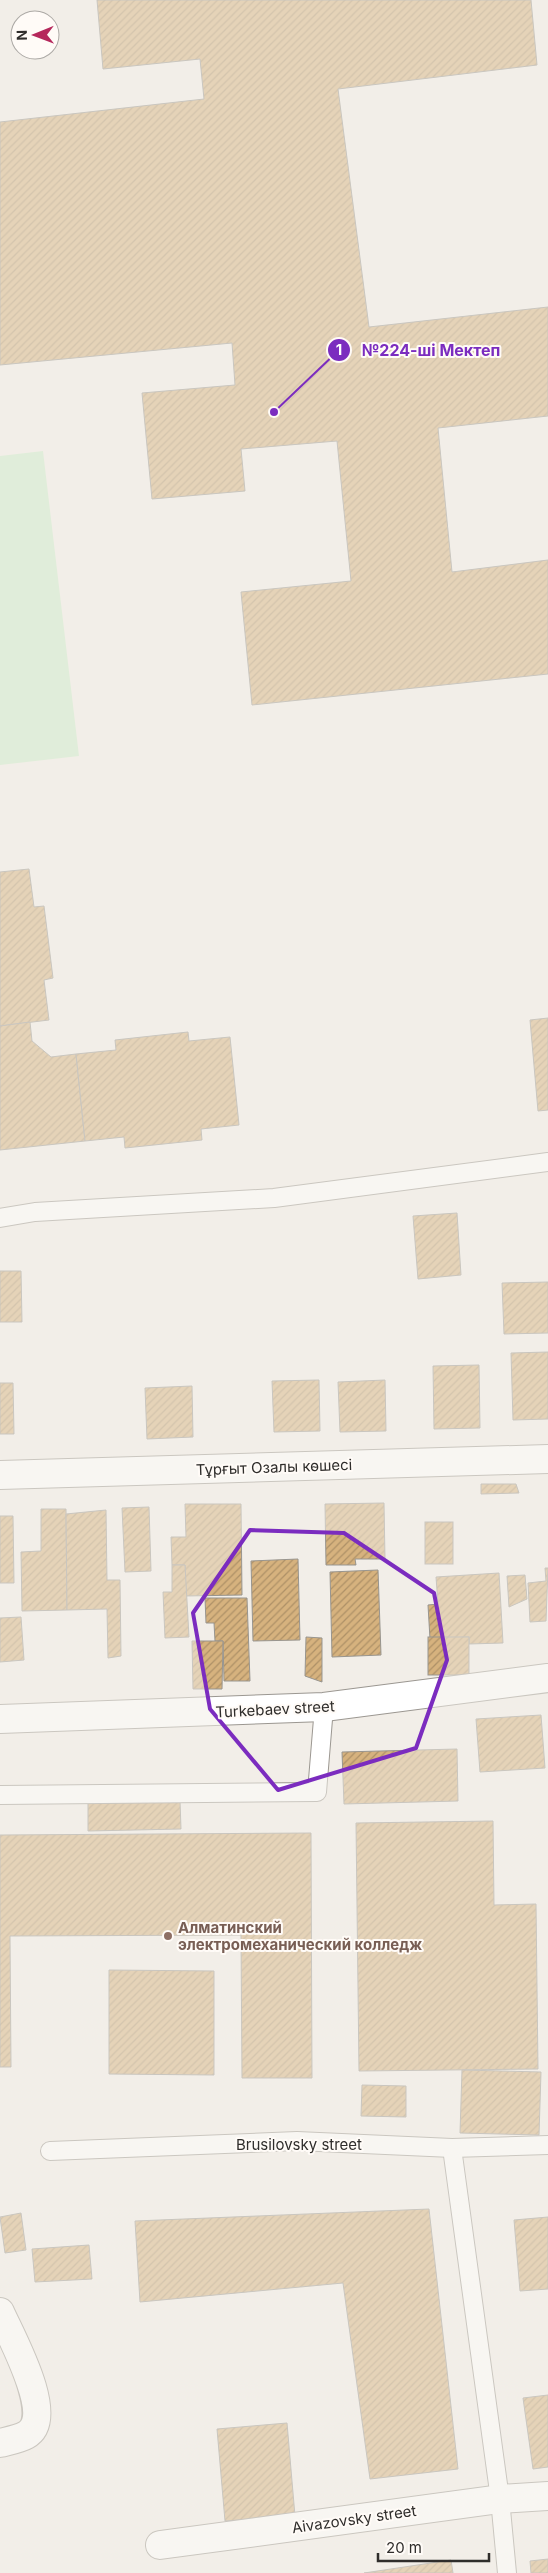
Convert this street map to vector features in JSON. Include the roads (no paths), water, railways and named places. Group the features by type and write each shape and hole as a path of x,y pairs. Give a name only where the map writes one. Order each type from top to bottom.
{"street":[{"name":"Тұрғыт Озалы көшесі","path":"0,1475 548,1459"},
{"name":"Turkebaev street","path":"0,1719 324,1707 548,1678"},
{"path":"0,2312 36,2396 38,2412 35,2425 27,2435 0,2443"},
{"name":"Aivazovsky street","path":"160,2545 500,2499 548,2496"}],"lane":[{"path":"0,1218 35,1212 274,1198 548,1162"},
{"path":"0,1795 317,1792 324,1707"},
{"name":"Brusilovsky street","path":"50,2151 297,2141 452,2148 548,2144"},
{"path":"452,2148 500,2499 507,2573"}],"place":[{"name":"№224-ші Мектеп","path":"274,412"},
{"name":"Алматинский электромеханический колледж","path":"168,1936"}]}
